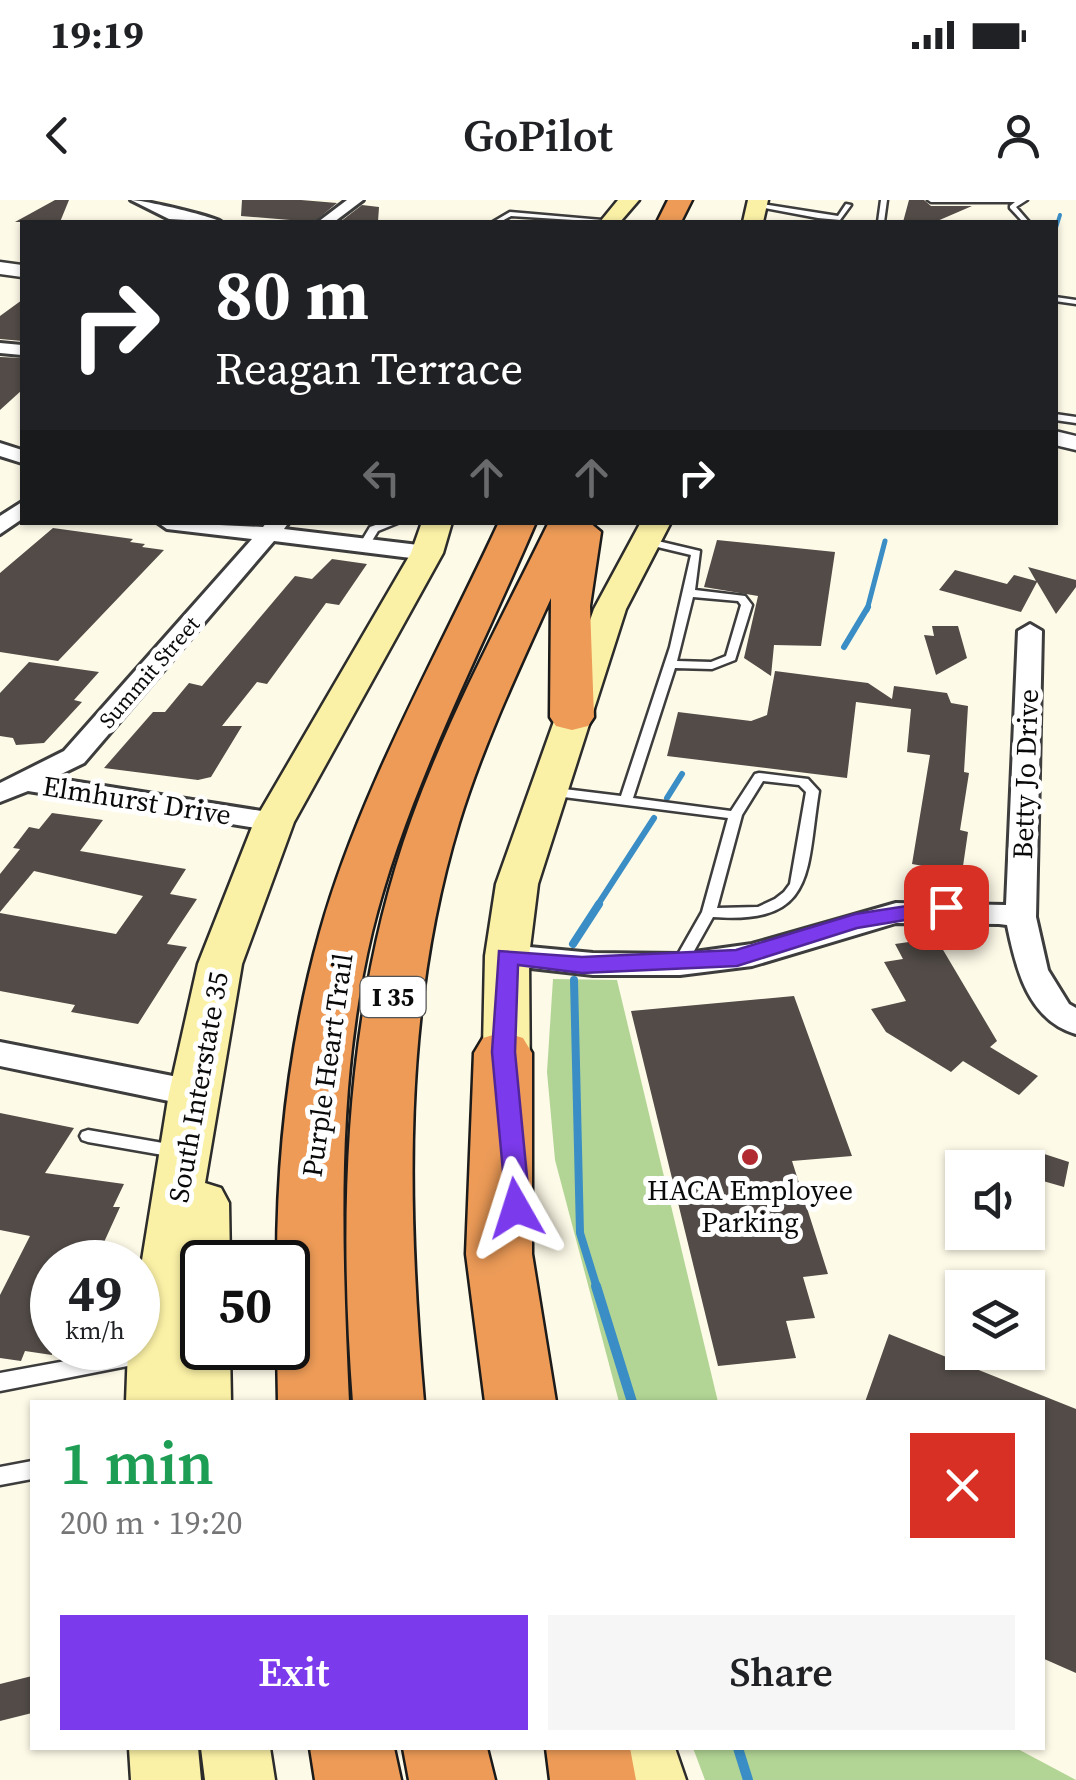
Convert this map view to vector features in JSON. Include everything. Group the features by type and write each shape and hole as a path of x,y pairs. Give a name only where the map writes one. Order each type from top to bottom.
{"highway":[{"name":"Purple Heart Trail","path":"313,1400 309,1202 320,1079 346,932 386,816 517,525"},
{"name":"Purple Heart Trail","path":"388,1400 377,1220 380,1101 402,941 436,820 460,759 567,525"},
{"path":"572,718 570,606 582,525"},
{"path":"504,1052 500,1254 520,1400"},
{"path":"352,1750 358,1780"},
{"path":"445,1750 452,1780"},
{"path":"588,1750 593,1780"}],"main road":[{"path":"612,220 629,200"},
{"path":"547,1400 526,1286 504,1052 507,956 517,884 572,718 610,609 650,532"},
{"name":"South Interstate 35","path":"160,1256 220,964 274,822 432,538"},
{"path":"197,1073 213,1096 200,1240 202,1400"},
{"name":"South Interstate 35","path":"156,1400 157,1370"},
{"path":"164,1750 166,1780"},
{"path":"236,1750 240,1780"},
{"path":"641,1750 651,1780"}],"street":[{"path":"138,200 170,215 201,220"},
{"path":"329,220 356,200"},
{"path":"0,527 20,510"},
{"path":"212,525 273,529 363,547 432,538"},
{"name":"Summit Street","path":"0,794 14,780 74,758 273,529"},
{"name":"Betty Jo Drive","path":"1030,632 1021,917 1032,970 1056,1012 1076,1022"},
{"name":"Elmhurst Drive","path":"14,780 274,822"},
{"path":"507,956 582,965 680,963 737,958 897,912 946,907 1021,917"},
{"path":"0,1054 197,1073"}],"lane":[{"path":"932,200 1022,201"},
{"path":"1022,201 1012,206 1024,220"},
{"path":"756,209 786,207 809,218 840,218 848,205"},
{"path":"500,220 510,214 579,220"},
{"path":"363,547 374,529 386,525"},
{"path":"626,800 670,664 690,593 696,552 650,532"},
{"path":"670,664 712,666 731,658 747,604 740,598 690,593"},
{"path":"680,963 709,912 735,815 759,778 803,782 813,791 797,884 790,896 771,908 749,914 709,912"},
{"path":"548,790 735,815"},
{"path":"88,1136 184,1153"},
{"path":"0,1382 63,1370"},
{"path":"0,1476 30,1470"}],"green space":[{"path":"553,979 617,980 718,1400 618,1400 555,1160 547,1072"},
{"path":"694,1750 1020,1750 1076,1780 705,1780"}],"building":[{"path":"55,200 69,200 61,220 15,222"},
{"path":"242,200 337,203 316,220 241,216"},
{"path":"909,200 924,200 931,206 972,206 940,220 904,220"},
{"path":"362,205 379,207 378,220 343,220"},
{"path":"20,301 20,341 0,339 0,316"},
{"path":"0,357 20,358 20,392 0,410"},
{"path":"53,528 133,539 130,542 145,544 142,547 164,550 58,661 0,652 0,573"},
{"path":"717,540 835,552 821,646 774,645 771,676 744,658 758,596 704,587"},
{"path":"332,559 367,564 339,605 326,603 267,684 257,682 222,726 242,726 211,777 198,780 104,768 153,712 165,712 189,683 202,686 295,576 312,579"},
{"path":"1028,567 1076,580 1076,587 1056,614 1037,582 1021,612 939,590 955,570 1007,584 1014,575 1036,581"},
{"path":"932,626 958,626 967,658 936,675 924,635 934,636"},
{"path":"29,662 99,672 74,700 82,702 44,743 16,745 13,738 0,736 0,693"},
{"path":"775,671 868,683 892,699 894,686 947,693 951,703 968,706 964,772 969,773 960,830 968,832 962,873 912,864 930,755 907,752 911,709 856,702 847,778 667,756 678,712 751,721 767,715"},
{"path":"52,813 103,820 80,851 186,869 170,894 197,899 167,944 187,947 138,1024 71,1012 75,1005 0,991 0,913 116,934 143,896 34,871 0,912 0,874 20,849 13,848 29,827 39,829"},
{"path":"936,938 997,1041 990,1047 1038,1076 1019,1095 963,1061 951,1072 886,1032 871,1009 906,1001 884,962 903,959 895,944"},
{"path":"794,996 852,1156 792,1161 828,1274 803,1277 815,1318 786,1321 796,1358 718,1366 631,1011"},
{"path":"0,1113 74,1128 45,1173 124,1184 113,1207 120,1207 105,1240 30,1240 30,1352 25,1351 21,1361 0,1358 0,1295 30,1236 0,1230"},
{"path":"1045,1154 1069,1162 1064,1187 1045,1182"},
{"path":"889,1334 945,1356 945,1370 979,1370 1076,1409 1076,1673 1045,1659 1045,1400 866,1400"},
{"path":"30,1676 30,1714 0,1721 0,1684"}],"waterway":[{"path":"1058,221 1060,215"},
{"path":"868,608 885,541"},
{"path":"844,647 868,608"},
{"path":"667,798 682,774"},
{"path":"597,906 654,818"},
{"path":"573,944 599,904"},
{"path":"574,980 580,1233 597,1288"},
{"path":"596,1286 631,1400"},
{"path":"739,1750 748,1780"}],"place":[{"name":"HACA Employee Parking","path":"750,1157"}],"route":[{"path":"516,1208 504,1052 507,956 582,965 737,958 855,921 946,907"}]}
